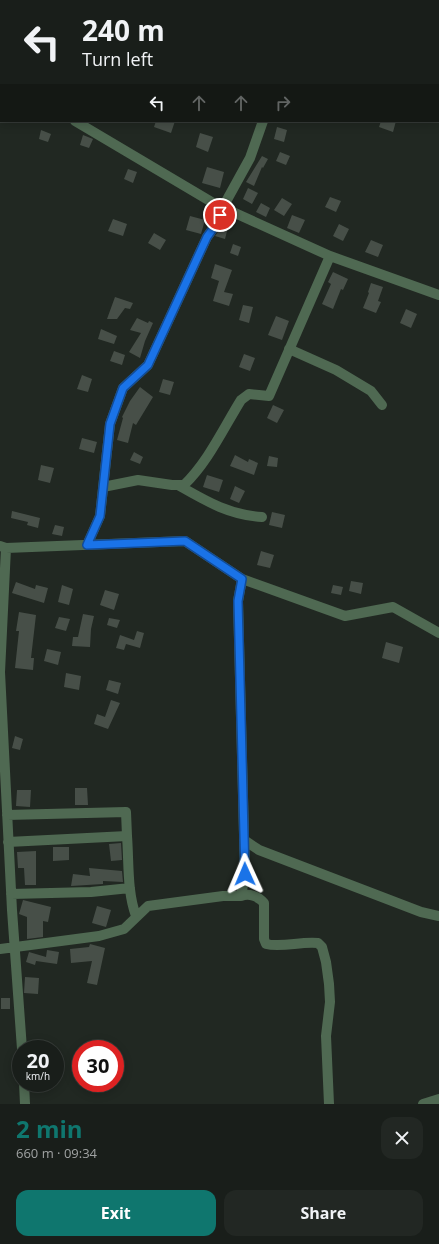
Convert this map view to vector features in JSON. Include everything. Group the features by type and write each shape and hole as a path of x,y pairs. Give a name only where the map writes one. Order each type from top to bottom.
{"street":[{"path":"77,122 223,207 330,256 439,295"},
{"path":"87,545 100,516 110,424 123,388 148,365 207,237 217,223 223,207 250,158 263,122"},
{"path":"103,487 138,480 184,485 204,461 241,400 249,394 268,396 330,256"},
{"path":"289,349 336,370 371,391 382,405"},
{"path":"178,485 218,506 242,516 262,517"},
{"path":"21,1040 2,748 0,672 3,547 185,541 242,579 345,616 393,607 439,633"},
{"path":"241,896 245,874 238,601 242,579"},
{"path":"7,815 126,812 130,888 132,906 136,916"},
{"path":"8,842 127,836"},
{"path":"244,840 259,850 322,875 421,912 439,916"},
{"path":"11,894 91,892 130,888"},
{"path":"0,949 99,936 124,929 148,906 223,896 241,896 246,894 254,896 264,903 266,944 279,945 308,942 318,943 322,947 326,962 330,1002 326,1036 329,1104"},
{"path":"24,1092 25,1104"},
{"path":"423,1104 439,1099"}],"building":[{"path":"156,122 175,122 171,133 154,127"},
{"path":"381,122 396,122 393,132 379,127"},
{"path":"277,127 287,130 284,142 274,139"},
{"path":"41,130 51,134 48,142 39,139"},
{"path":"200,133 213,137 208,152 196,147"},
{"path":"83,135 93,139 89,148 80,145"},
{"path":"280,152 290,156 286,165 276,161"},
{"path":"262,156 268,159 263,168 262,167 254,186 246,182"},
{"path":"207,167 224,172 220,188 202,183"},
{"path":"128,169 137,172 133,183 124,179"},
{"path":"248,188 258,193 252,204 243,199"},
{"path":"330,197 341,201 336,212 325,207"},
{"path":"282,198 292,204 284,216 274,210"},
{"path":"261,203 270,208 266,217 256,212"},
{"path":"292,215 305,220 299,233 287,228"},
{"path":"190,216 205,220 201,234 186,230"},
{"path":"113,219 127,224 123,236 108,231"},
{"path":"339,224 349,229 343,241 333,236"},
{"path":"223,225 228,227 225,239 215,236"},
{"path":"154,233 166,240 160,250 148,243"},
{"path":"371,240 383,245 378,257 365,252"},
{"path":"233,244 241,247 238,256 230,253"},
{"path":"215,264 232,270 224,292 233,294 229,306 213,301 219,281 211,278"},
{"path":"333,272 348,279 343,290 341,289 333,309 322,304 331,284 328,282"},
{"path":"371,283 383,287 378,301 381,302 376,313 363,308"},
{"path":"115,297 133,303 130,309 125,308 117,319 107,319"},
{"path":"243,305 253,307 249,323 239,320"},
{"path":"406,309 417,314 411,328 400,323"},
{"path":"276,316 289,321 282,340 268,335"},
{"path":"137,318 148,323 149,321 153,323 145,341 140,358 129,352 141,333 130,330"},
{"path":"101,329 117,336 114,344 98,339"},
{"path":"114,351 125,355 122,365 110,361"},
{"path":"244,354 255,358 250,371 239,367"},
{"path":"82,375 92,379 88,392 77,389"},
{"path":"163,379 174,382 170,395 159,392"},
{"path":"140,387 153,397 136,425 133,423 128,443 117,440 122,417 130,401"},
{"path":"273,405 284,410 277,423 267,418"},
{"path":"82,438 97,442 94,453 79,449"},
{"path":"134,452 143,457 140,464 130,460"},
{"path":"235,455 248,462 249,459 258,463 254,475 230,466"},
{"path":"269,456 278,458 277,467 267,466"},
{"path":"41,465 54,468 50,483 38,480"},
{"path":"207,475 223,480 219,492 203,487"},
{"path":"235,486 245,491 239,503 230,499"},
{"path":"12,511 40,518 38,528 27,525 28,522 11,518"},
{"path":"272,512 285,515 282,528 269,525"},
{"path":"55,525 64,527 62,536 52,534"},
{"path":"261,551 274,555 270,568 257,565"},
{"path":"351,581 363,583 361,594 349,591"},
{"path":"16,582 35,589 36,585 48,588 44,603 12,593"},
{"path":"62,585 73,589 69,605 58,602"},
{"path":"333,585 343,587 341,595 331,593"},
{"path":"105,590 119,594 114,610 100,605"},
{"path":"19,612 36,615 31,658 34,658 33,670 15,668 19,631 16,631"},
{"path":"83,614 94,616 91,629 90,647 72,646 73,637 78,637"},
{"path":"59,617 70,619 66,631 55,628"},
{"path":"109,618 120,620 117,628 107,625"},
{"path":"137,631 144,633 140,648 126,644 124,650 116,648 120,635 134,640"},
{"path":"386,642 403,647 399,663 382,658"},
{"path":"47,649 61,652 58,665 44,661"},
{"path":"66,673 81,676 79,690 64,687"},
{"path":"109,680 121,683 118,694 106,690"},
{"path":"111,700 120,703 108,729 94,724 97,714 105,717"},
{"path":"15,736 23,739 20,750 12,748"},
{"path":"75,788 87,788 88,805 75,805"},
{"path":"17,790 31,790 30,807 16,806"},
{"path":"121,843 122,860 111,861 109,844"},
{"path":"53,847 69,847 69,860 53,861"},
{"path":"36,851 36,885 25,885 24,868 18,868 17,852"},
{"path":"89,868 122,871 123,882 103,881 103,884 71,886 73,874 90,876"},
{"path":"23,900 51,907 48,922 43,921 43,937 27,939 27,917 19,914"},
{"path":"97,906 111,910 106,927 92,923"},
{"path":"90,944 105,948 97,985 87,983 92,961 71,963 70,949 89,947"},
{"path":"47,950 59,952 57,964 36,961 35,965 26,962 29,952 46,957"},
{"path":"25,977 39,978 38,994 24,993"},
{"path":"1,998 10,998 10,1009 1,1009"}],"route":[{"path":"220,215 217,223 207,237 183,292 148,365 123,388 110,424 100,516 87,545 185,541 242,579 238,601 245,874"}]}
